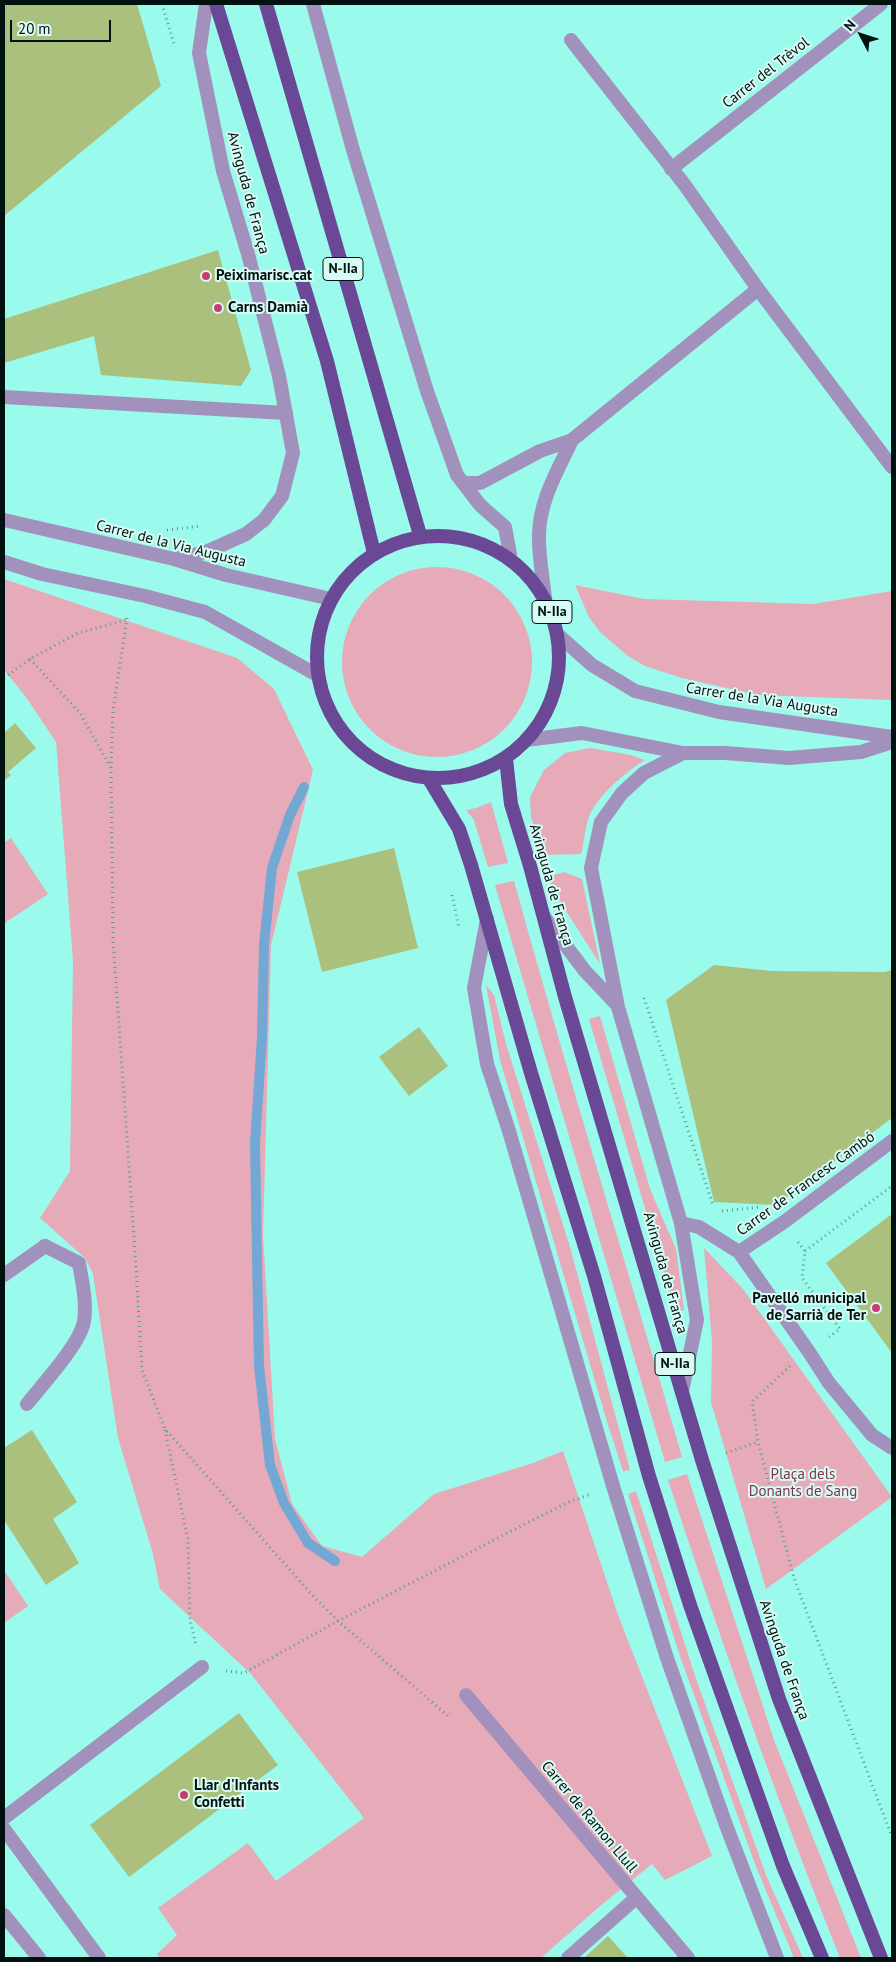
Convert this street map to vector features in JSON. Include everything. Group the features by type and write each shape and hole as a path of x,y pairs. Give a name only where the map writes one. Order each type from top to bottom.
{"main road":[{"name":"Avinguda de França","path":"216,4 327,361 374,553"},
{"name":"N-IIa","path":"266,4 420,535"},
{"name":"N-IIa","path":"420,535 446,535 482,543 510,554 550,606 557,634 560,657 555,694 536,730 506,758 469,775 429,779 389,770 355,747 330,714 317,675 318,636 331,599 346,577 374,553 420,535"},
{"name":"Avinguda de França","path":"506,758 511,804 565,997 702,1460 779,1699 881,1958"},
{"path":"429,779 459,829 531,1073 594,1276 649,1476 690,1606 783,1866 822,1958"}],"street":[{"name":"Avinguda de França","path":"174,559 206,552 246,534 264,520 282,496 293,453 277,369 248,254 223,171 199,53 206,4"},
{"path":"313,4 353,150 426,390 457,475 480,505 505,527 510,554"},
{"name":"Carrer del Trèvol","path":"671,169 881,4"},
{"path":"572,40 671,169 758,289 892,467"},
{"path":"464,483 480,483 540,451 572,440 758,289"},
{"path":"4,397 286,413"},
{"path":"545,598 539,539 541,516 548,489 572,440"},
{"name":"Carrer de la Via Augusta","path":"4,520 174,559 226,575 331,599"},
{"path":"4,562 42,574 205,612 317,675"},
{"name":"Carrer de la Via Augusta","path":"557,634 592,665 635,691 719,712 892,737"},
{"path":"526,740 582,733 683,752 789,758 860,752 892,742"},
{"path":"682,1390 697,1320 681,1223 618,1007 591,868 601,822 622,793 644,773 683,752"},
{"path":"542,915 585,972 618,1007"},
{"path":"487,919 474,988 487,1064 509,1132 613,1486 670,1667 726,1825 777,1958"},
{"name":"Carrer de Francesc Cambó","path":"739,1252 784,1222 892,1141"},
{"path":"681,1223 699,1228 739,1252 809,1352 828,1383 872,1435 892,1448"},
{"path":"4,1275 45,1246 79,1263 83,1290 84,1322 76,1342 27,1404"},
{"path":"4,1818 202,1667"},
{"name":"Carrer de Ramon Llull","path":"466,1695 688,1958"},
{"path":"4,1829 99,1958"},
{"path":"568,1958 636,1898"},
{"path":"4,1915 38,1958"}],"path":[{"path":"162,4 176,51"},
{"path":"152,555 163,531 204,525"},
{"path":"139,596 126,620 113,711 110,767 112,940 142,1370 165,1429 188,1540 190,1620 202,1667 244,1673 338,1621 529,1522 569,1502 613,1486"},
{"path":"4,678 30,659 78,633 126,620"},
{"path":"30,659 80,713 110,767"},
{"path":"641,990 714,1212 769,1207 784,1222 804,1251 802,1278 840,1329 794,1362 752,1402 758,1442 796,1581 892,1836"},
{"path":"804,1251 892,1186"},
{"path":"165,1429 314,1597 338,1621 448,1716 466,1695"},
{"path":"702,1460 758,1442"}],"green space":[{"path":"437,567 473,574 490,583 504,595 516,609 525,626 532,662 525,698 516,715 504,729 490,741 473,750 437,757 401,750 384,741 370,729 358,715 349,698 342,662 349,626 358,609 370,595 384,583 401,574"},
{"path":"4,579 237,658 274,689 313,770 271,945 263,1234 275,1439 292,1504 322,1546 362,1557 434,1494 533,1463 563,1451 618,1615 712,1856 665,1880 652,1864 600,1906 541,1958 160,1958 157,1954 177,1935 158,1908 248,1843 276,1881 364,1818 251,1674 160,1589 153,1554 118,1438 93,1274 85,1258 40,1218 70,1171 73,961 56,742 26,697 4,670"},
{"path":"575,585 644,599 813,604 892,591 892,700 758,695 682,678 645,666 628,656 599,631 589,617"},
{"path":"590,748 631,755 645,760 621,778 598,802 588,819 581,854 545,855 531,817 530,797 544,770 565,753"},
{"path":"491,802 508,863 488,867 474,820 466,810"},
{"path":"11,838 48,894 5,923 4,843"},
{"path":"564,872 582,879 600,964 556,895 548,877"},
{"path":"514,881 682,1457 665,1462 495,885"},
{"path":"486,985 494,995 506,1044 570,1247 630,1470 623,1471 608,1425 500,1060"},
{"path":"600,1016 650,1189 676,1249 684,1310 676,1313 589,1019"},
{"name":"Plaça dels Donants de Sang","path":"704,1248 743,1289 892,1497 766,1589 711,1402 712,1341"},
{"path":"687,1474 774,1740 861,1958 840,1958 750,1720 668,1480"},
{"path":"636,1491 695,1676 766,1875 803,1958 794,1958 755,1864 680,1656 628,1494"},
{"path":"4,1570 28,1606 4,1623"}],"building":[{"path":"4,4 137,4 161,86 4,216"},
{"path":"218,250 251,370 241,386 101,375 94,336 4,363 4,319"},
{"path":"15,723 36,748 8,772 11,775 4,781 4,733"},
{"path":"394,848 418,948 322,972 297,872"},
{"path":"714,965 772,971 885,972 892,970 892,1118 776,1205 714,1202 666,1000"},
{"path":"419,1027 448,1066 409,1096 379,1057"},
{"name":"Pavelló municipal de Sarrià de Ter","path":"892,1214 892,1353 826,1263"},
{"path":"32,1430 77,1502 53,1519 79,1563 46,1585 4,1520 4,1448"},
{"name":"Llar d'Infants Confetti","path":"239,1713 278,1765 129,1877 90,1825"},
{"path":"608,1936 628,1958 584,1958"}],"waterway":[{"path":"304,787 290,815 272,868 264,945 262,1037 255,1143 259,1366 270,1465 284,1503 308,1543 335,1561"}],"place":[{"name":"Peiximarisc.cat","path":"206,276"},
{"name":"Carns Damià","path":"218,308"},
{"name":"Pavelló municipal de Sarrià de Ter","path":"876,1308"},
{"name":"Llar d'Infants Confetti","path":"184,1795"}]}
